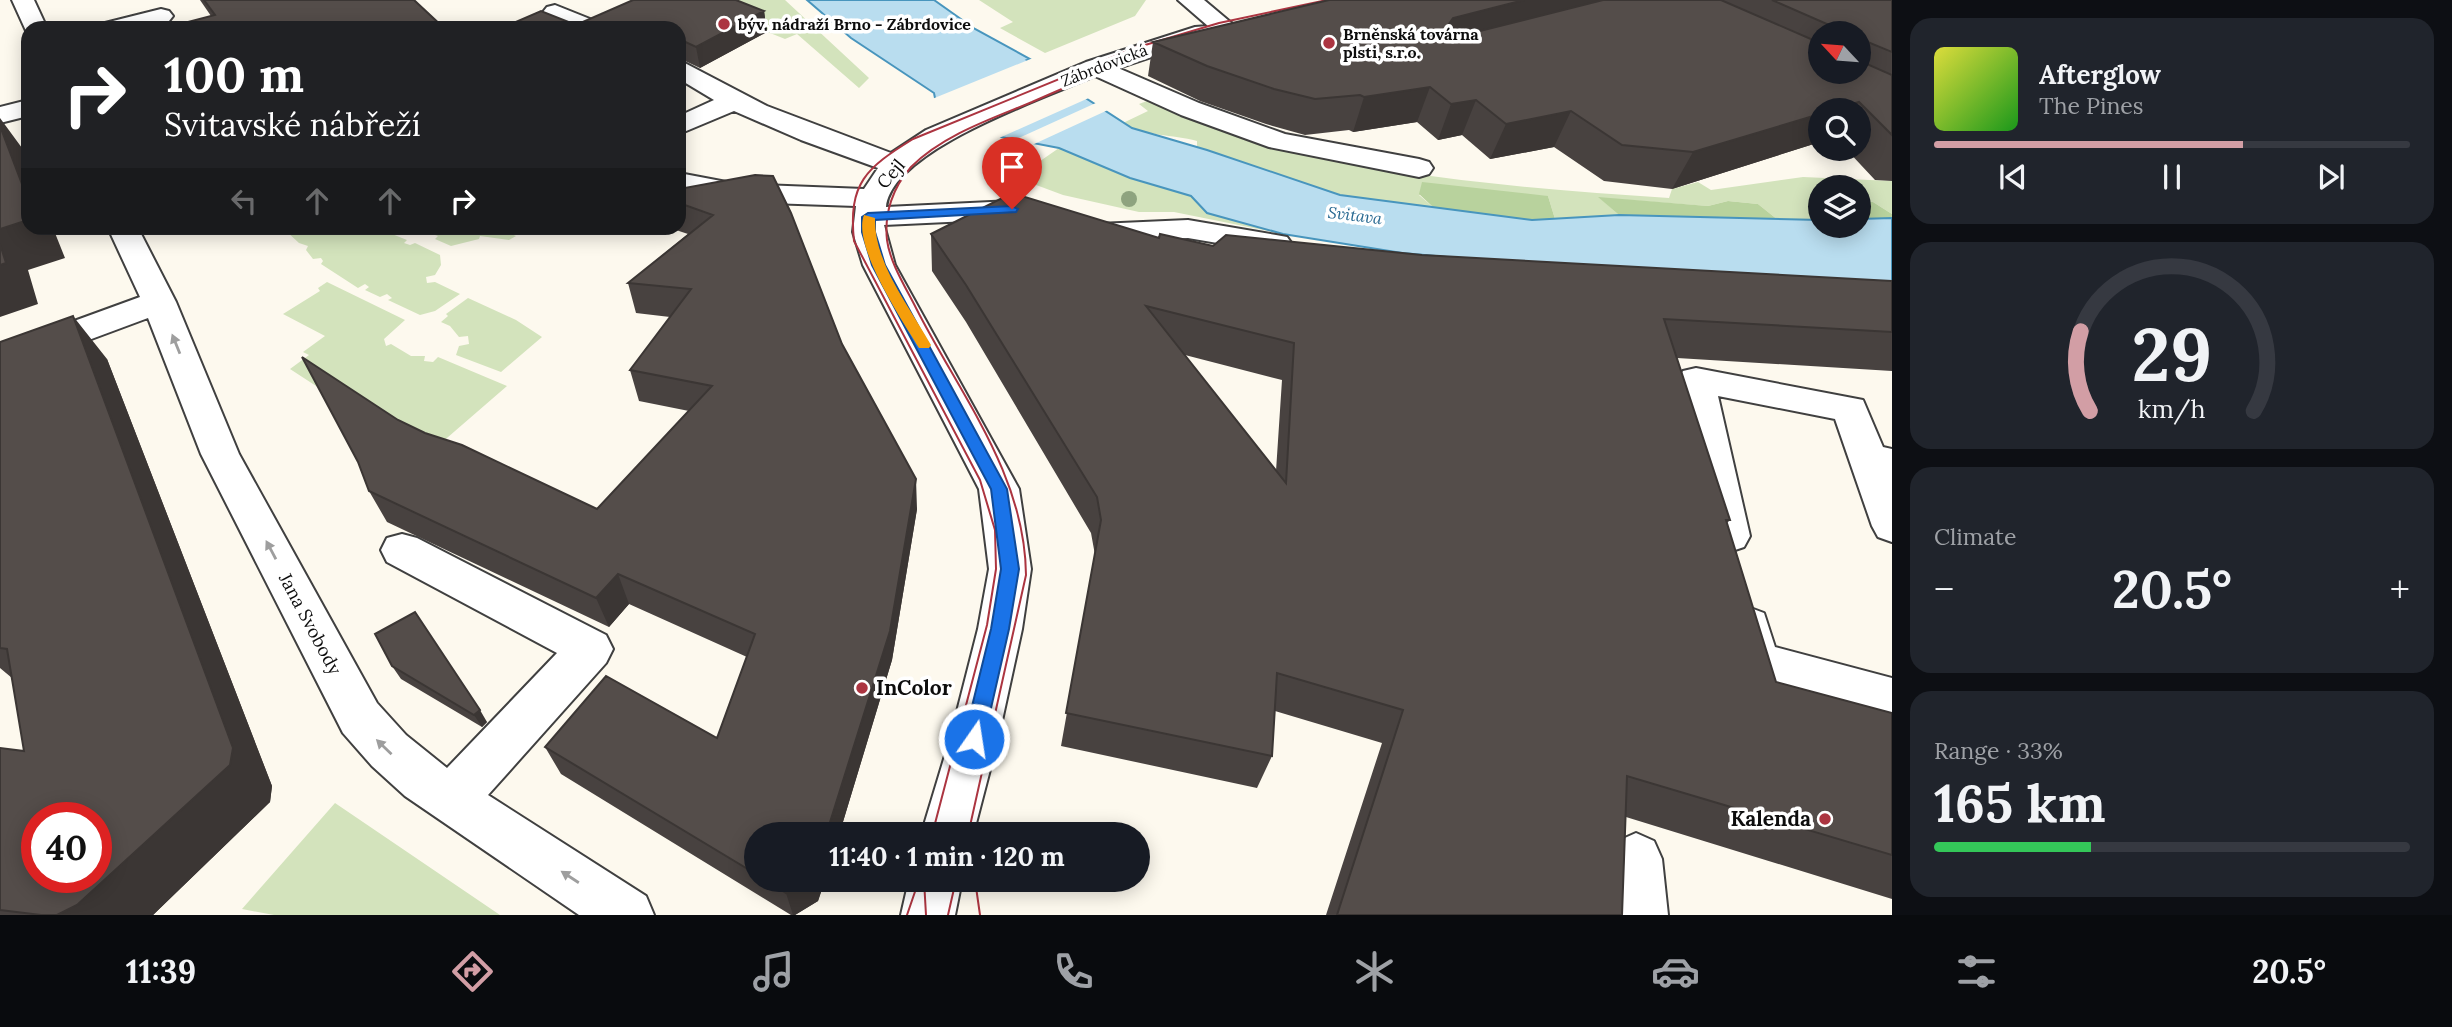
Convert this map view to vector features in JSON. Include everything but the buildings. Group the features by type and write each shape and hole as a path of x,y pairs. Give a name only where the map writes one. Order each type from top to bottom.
{"street":[{"path":"23,0 32,21"},
{"path":"1189,0 1223,26"},
{"path":"555,12 576,21"},
{"path":"141,21 161,16"},
{"name":"Zábrdovická","path":"953,130 1089,70 1223,26 1249,21"},
{"path":"1089,70 1279,141 1419,168"},
{"path":"686,73 731,102 787,127 895,164"},
{"path":"686,123 731,102"},
{"path":"0,115 21,110"},
{"name":"Cejl","path":"870,207 895,164 924,142 953,130"},
{"path":"686,182 737,193 870,207 1012,209 1077,227 1125,250 1163,259"},
{"path":"870,207 868,232 879,265 999,489 1007,526 1010,569 1000,629 950,822"},
{"path":"1077,227 1188,229 1301,248"},
{"name":"Jana Svobody","path":"126,235 159,302 220,454 360,718 376,740 398,760 451,799 627,915"},
{"path":"0,361 159,302"},
{"path":"1892,526 1880,460 1850,409 1696,380 1756,662 1892,699"},
{"path":"402,550 590,649 451,799"},
{"path":"1636,859 1642,915"},
{"path":"928,915 933,892"}],"green space":[{"path":"706,0 785,0 869,78 859,88 797,34 785,39 697,4"},
{"path":"979,0 1146,0 1135,16 1045,53 1000,28 1013,22"},
{"path":"1147,101 1209,125 1273,145 1403,172 1470,181 1669,198 1672,189 1698,182 1711,190 1808,177 1808,220 1778,220 1758,204 1728,201 1708,206 1600,198 1619,215 1555,219 1548,196 1419,195 1433,207 1340,195 1197,147 1197,141 1150,133 1123,123 1148,111 1139,104"},
{"path":"1059,148 1130,178 1191,196 1207,213 1283,234 1174,212 1139,212 1063,195 1015,177 1011,180 1003,177 1021,162 1033,166"},
{"path":"1871,180 1892,181 1892,214 1873,202"},
{"path":"1422,182 1548,196 1555,219 1532,220 1433,207 1419,194"},
{"path":"1598,197 1708,206 1728,201 1758,204 1778,220 1619,215"},
{"path":"1871,202 1892,214 1892,218 1871,219"},
{"path":"290,235 394,235 407,240 404,243 415,243 440,255 441,265 435,275 426,277 427,283 435,282 460,294 435,311 420,315 388,300 392,298 387,294 380,297 365,290 369,287 365,284 358,288 321,264 321,258 313,259 306,250 308,246 299,243"},
{"path":"434,235 516,236 509,240 480,236 479,239 451,246 435,239 438,236"},
{"path":"327,282 405,320 384,339 386,346 391,344 411,356 425,356 424,361 433,362 438,357 507,386 425,457 290,369 309,355 303,352 325,336 283,314 320,291 318,288"},
{"path":"468,298 516,320 542,337 501,372 456,355 459,346 469,344 468,336 459,337 450,326 441,322 448,316 446,314"},
{"path":"335,803 500,915 274,915 242,909"}],"water":[{"name":"Svitava","path":"807,0 934,0 975,29 1030,59 1027,60 1132,128 1340,195 1532,220 1619,215 1808,220 1808,238 1871,238 1871,219 1892,218 1892,282 1616,272 1402,253 1283,234 1207,213 1191,196 1130,178 1059,148 1001,137 935,98 934,93 851,38"}],"pier":[{"path":"1033,58 1033,61 1091,97 997,139 932,99"},
{"path":"1098,102 1108,110 1032,145 1012,141"}],"tram line":[{"path":"935,822 987,625 996,569 995,530 980,480 854,241 854,205 858,191 872,169 913,139 1135,48 1219,23 1327,0"},
{"path":"971,822 1026,575 1023,538 1015,503 987,436 895,266 887,240 889,210 895,192 911,167 938,146 984,122 1135,59"},
{"path":"907,915 915,892"},
{"path":"925,892 926,915"},
{"path":"948,915 953,892"},
{"path":"977,892 980,915"}],"slow traffic":[{"path":"868,218 868,232 879,265 924,345"}],"place":[{"name":"býv. nádraží Brno - Zábrdovice","path":"724,24"},
{"name":"Brněnská továrna plsti, s.r.o.","path":"1329,43"},
{"name":"InColor","path":"862,688"},
{"name":"Kalenda","path":"1825,819"}],"route":[{"path":"974,739 1000,629 1010,569 1007,526 999,489 879,265 868,232 868,217 1012,209"}]}
